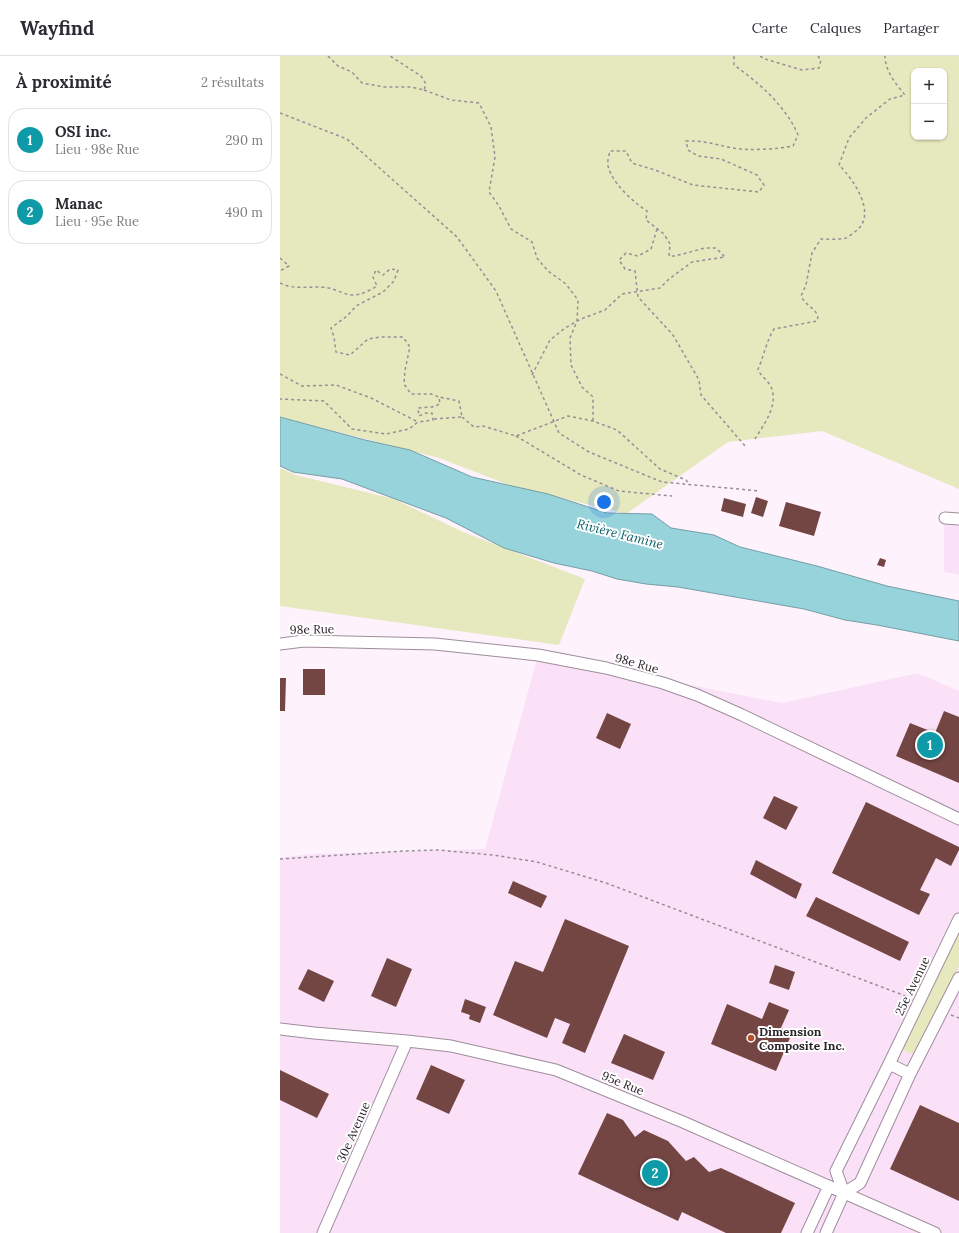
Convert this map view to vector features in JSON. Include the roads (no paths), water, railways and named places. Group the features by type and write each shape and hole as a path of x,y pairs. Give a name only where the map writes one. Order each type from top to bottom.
{"street":[{"path":"944,518 959,519"},
{"name":"98e Rue","path":"280,644 304,641 435,644 538,655 606,668 697,695 959,818"},
{"name":"25e Avenue","path":"844,1193 836,1171 959,919"},
{"path":"826,1233 844,1193 860,1183 910,1074 959,978"},
{"name":"95e Rue","path":"280,1029 451,1046 556,1070 683,1122 935,1233"},
{"name":"30e Avenue","path":"323,1233 407,1041"},
{"path":"889,1064 910,1074"},
{"path":"807,1233 829,1186"}],"water":[{"name":"Rivière Famine","path":"280,417 365,440 410,450 472,477 548,494 607,513 652,514 671,528 714,535 740,547 817,566 887,586 959,601 959,641 845,620 804,609 678,587 617,579 592,571 554,563 504,548 446,518 342,479 293,472 280,466"}],"place":[{"name":"OSI inc.","path":"930,745"},
{"name":"Dimension Composite Inc.","path":"751,1038"},
{"name":"Manac","path":"655,1173"}]}
